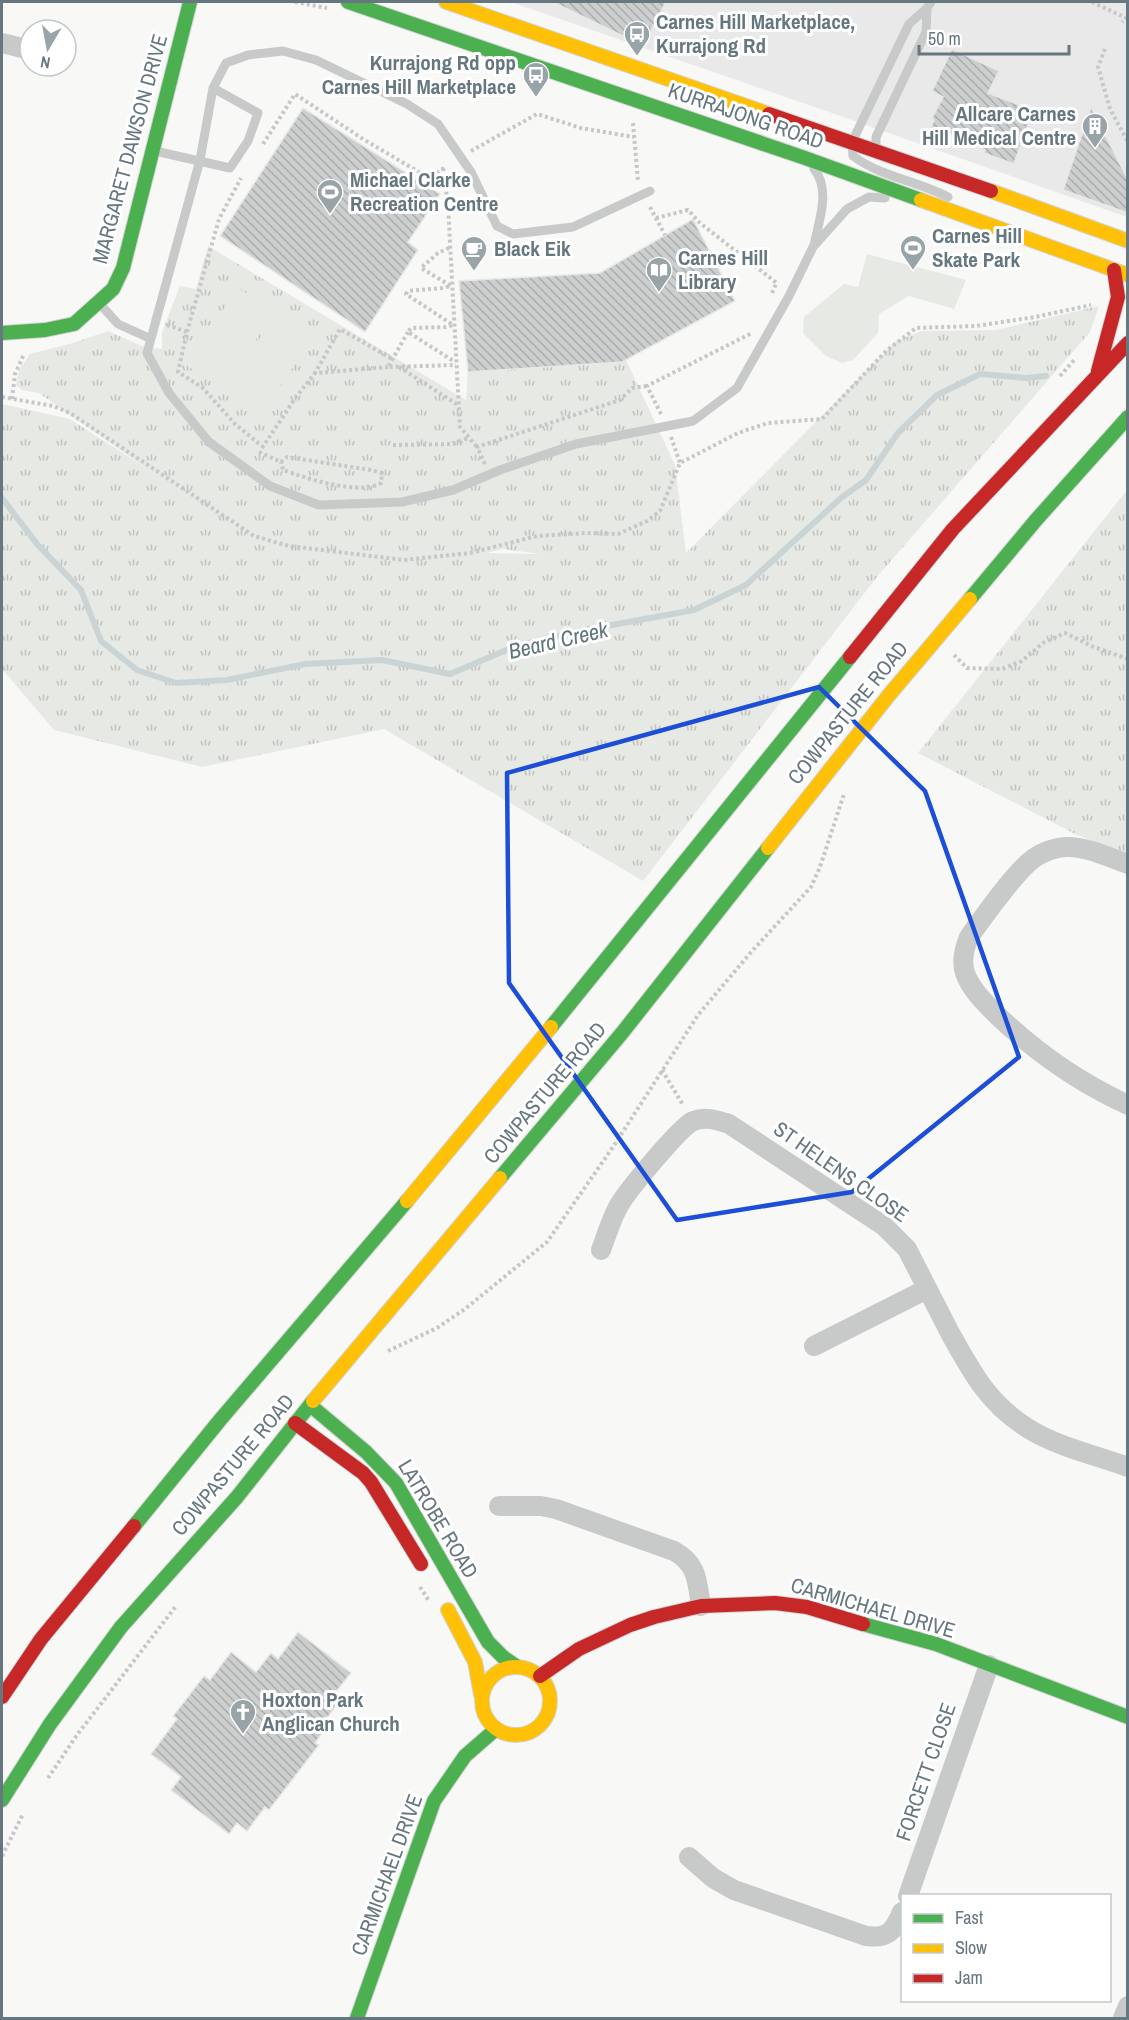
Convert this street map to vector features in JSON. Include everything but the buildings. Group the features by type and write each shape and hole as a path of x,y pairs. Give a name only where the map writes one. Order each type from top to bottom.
{"main road":[{"name":"MARGARET DAWSON DRIVE","path":"2,333 45,330 74,324 113,290 123,268 190,2"},
{"name":"KURRAJONG ROAD","path":"348,2 950,205 1034,241 1128,275"},
{"name":"KURRAJONG ROAD","path":"446,2 852,142 1128,241"},
{"path":"1096,376 1118,297 1114,270"},
{"name":"COWPASTURE ROAD","path":"2,1697 41,1639 228,1411 461,1138 953,529 1128,343"},
{"name":"COWPASTURE ROAD","path":"2,1800 50,1724 122,1627 237,1497 295,1423 622,1033 889,695 1036,520 1128,417"},
{"name":"LATROBE ROAD","path":"310,1405 385,1468 396,1483 488,1642 516,1666"},
{"name":"LATROBE ROAD","path":"295,1423 363,1473 371,1482 427,1575"},
{"name":"LATROBE ROAD","path":"438,1594 471,1653 478,1672 482,1695"},
{"name":"CARMICHAEL DRIVE","path":"540,1676 579,1649 630,1625 665,1614 701,1606 775,1603 807,1607 835,1617 936,1644 1128,1717"},
{"path":"516,1666 533,1671 540,1676 549,1694 550,1704 542,1723 525,1734 505,1733 496,1729 483,1714 482,1695 490,1677 498,1671 516,1666"},
{"name":"CARMICHAEL DRIVE","path":"357,2019 434,1801 465,1756 496,1729"}],"street":[{"path":"2,43 18,47"},
{"path":"1128,864 1081,848 1066,847 1049,850 1022,870 969,938 964,950 963,962 965,974 973,989 989,1007 1034,1047 1082,1081 1128,1106"},
{"name":"ST HELENS CLOSE","path":"694,1121 704,1118 729,1124 884,1226 907,1249 973,1375 988,1396 1007,1414 1030,1430 1128,1467"},
{"path":"601,1250 622,1201 677,1134 694,1121"},
{"path":"813,1346 927,1289"},
{"path":"499,1506 541,1506 556,1509 674,1551 684,1556 693,1567 701,1606"},
{"name":"FORCETT CLOSE","path":"909,1894 989,1665"},
{"path":"689,1857 723,1885 866,1936 881,1937 887,1934 901,1916"},
{"path":"1123,2019 1128,2006"}],"lane":[{"path":"929,5 909,24 852,142 853,156 864,164 932,189 950,205"},
{"path":"876,151 876,137 926,32 929,5"},
{"path":"650,191 573,227 513,234 497,226 471,172 438,124 407,104 316,60 284,51 248,55 226,63 213,88 200,160 149,338 147,353 169,393 208,442 270,486 319,505 402,502 453,490 500,470 576,444 693,421 737,388 789,296 813,247 823,201 820,176 805,158"},
{"path":"153,151 230,168 248,141 258,113 213,88"},
{"path":"813,247 847,209 869,197 950,205"},
{"path":"963,204 1034,241"},
{"path":"99,303 118,324 149,338"}],"path":[{"path":"1092,2 1126,18 1122,22"},
{"path":"1105,49 1098,67 1110,109 1128,142"},
{"path":"261,148 295,94 363,139 429,178"},
{"path":"421,182 537,114 581,128 634,137"},
{"path":"633,119 635,163"},
{"path":"443,168 448,205 460,427 477,447 486,465 480,467"},
{"path":"244,174 219,219 177,372 203,388 235,424 263,447"},
{"path":"656,218 688,210 777,282 789,296"},
{"path":"449,248 438,253 421,268 451,286"},
{"path":"768,302 777,282"},
{"path":"451,286 408,291 406,294 453,325"},
{"path":"154,320 187,332"},
{"path":"388,368 411,328 453,325"},
{"path":"248,470 296,397 315,373 340,329 392,359"},
{"path":"477,447 620,400 632,388 647,386 756,331"},
{"path":"408,332 456,364"},
{"path":"315,373 456,364"},
{"path":"399,367 459,406"},
{"path":"647,386 667,426 680,463"},
{"path":"393,446 453,444 468,438"},
{"path":"259,452 281,462"},
{"path":"287,457 371,470 382,473 382,478 378,485 368,486 319,483 283,470 281,462 287,457"},
{"path":"953,654 967,668 1002,669 1022,661 1043,643 1065,633 1094,647 1128,659"},
{"path":"946,663 960,646"},
{"path":"379,1355 437,1328 465,1309 547,1242 613,1147 698,1015 752,951 811,887 820,867 845,791"},
{"path":"661,1070 694,1121"},
{"path":"44,1783 77,1735 177,1604"},
{"path":"2,1856 25,1812"}],"highlighted area":[{"path":"819,687 925,791 1019,1057 852,1192 677,1220 509,983 507,773"}],"shaded area":[{"path":"511,2 1127,2 1127,217 829,112"}],"green space":[{"path":"208,246 466,400 468,372 626,360 675,465 686,553 895,342 921,331 996,330 1099,306 1090,332 876,578 643,881 384,729 202,767 54,730 2,669 2,404 70,419 146,468 39,393 22,390 16,385 19,370 30,354 108,331 142,346 162,349 162,332 180,286 196,289","holes":["503,549 541,554 486,553"]},
{"path":"867,254 966,280 954,309 909,296 879,314 878,333 853,360 842,363 826,356 803,333 804,317 844,284 858,287"},
{"path":"238,288 274,312 223,389 186,365"},
{"path":"276,314 313,338 261,414 225,390"},
{"path":"1127,490 1127,853 1077,835 918,753"}],"waterway":[{"name":"Beard Creek","path":"2,498 37,544 81,590 101,641 137,670 176,683 227,680 305,664 382,660 450,674 516,646 579,631 694,610 746,585 841,498 866,480 898,433 937,395 980,374 1026,378 1046,376"}],"traffic: fast":[{"path":"2,333 45,330 74,324 113,289 123,268 190,2"},
{"path":"348,2 805,158 921,200"},
{"path":"970,599 1036,520 1128,417"},
{"path":"551,1027 850,657"},
{"path":"500,1178 622,1033 768,848"},
{"path":"134,1526 220,1420 407,1201"},
{"path":"2,1800 50,1724 121,1627 237,1497 313,1401"},
{"path":"310,1405 366,1452 396,1483 488,1642 516,1666"},
{"path":"863,1624 936,1644 1128,1717"},
{"path":"357,2018 434,1801 465,1756 496,1729"}],"traffic: slow":[{"path":"446,2 769,114"},
{"path":"991,191 1128,241"},
{"path":"921,200 1128,275"},
{"path":"768,848 889,695 970,599"},
{"path":"407,1201 551,1027"},
{"path":"313,1401 500,1178"},
{"path":"448,1610 475,1662 481,1695"},
{"path":"523,1667 535,1673 544,1682 550,1694 550,1701 548,1714 540,1725 523,1735 509,1735 492,1725 484,1714 482,1694 492,1677 503,1669 523,1667"}],"traffic: jam":[{"path":"769,114 991,191"},
{"path":"1098,371 1118,297 1114,270"},
{"path":"850,657 953,529 1128,343"},
{"path":"295,1423 363,1473 371,1482 421,1564"},
{"path":"2,1697 41,1639 134,1526"},
{"path":"540,1676 579,1649 630,1625 701,1606 775,1603 807,1607 863,1624"}],"place":[{"name":"Carnes Hill Marketplace, Kurrajong Rd","path":"637,57"},
{"name":"Kurrajong Rd opp Carnes Hill Marketplace","path":"536,98"},
{"name":"Allcare Carnes Hill Medical Centre","path":"1095,149"},
{"name":"Michael Clarke Recreation Centre","path":"330,215"},
{"name":"Carnes Hill Skate Park","path":"913,271"},
{"name":"Black Eik","path":"474,272"},
{"name":"Carnes Hill Library","path":"659,293"},
{"name":"Hoxton Park Anglican Church","path":"243,1735"}]}
